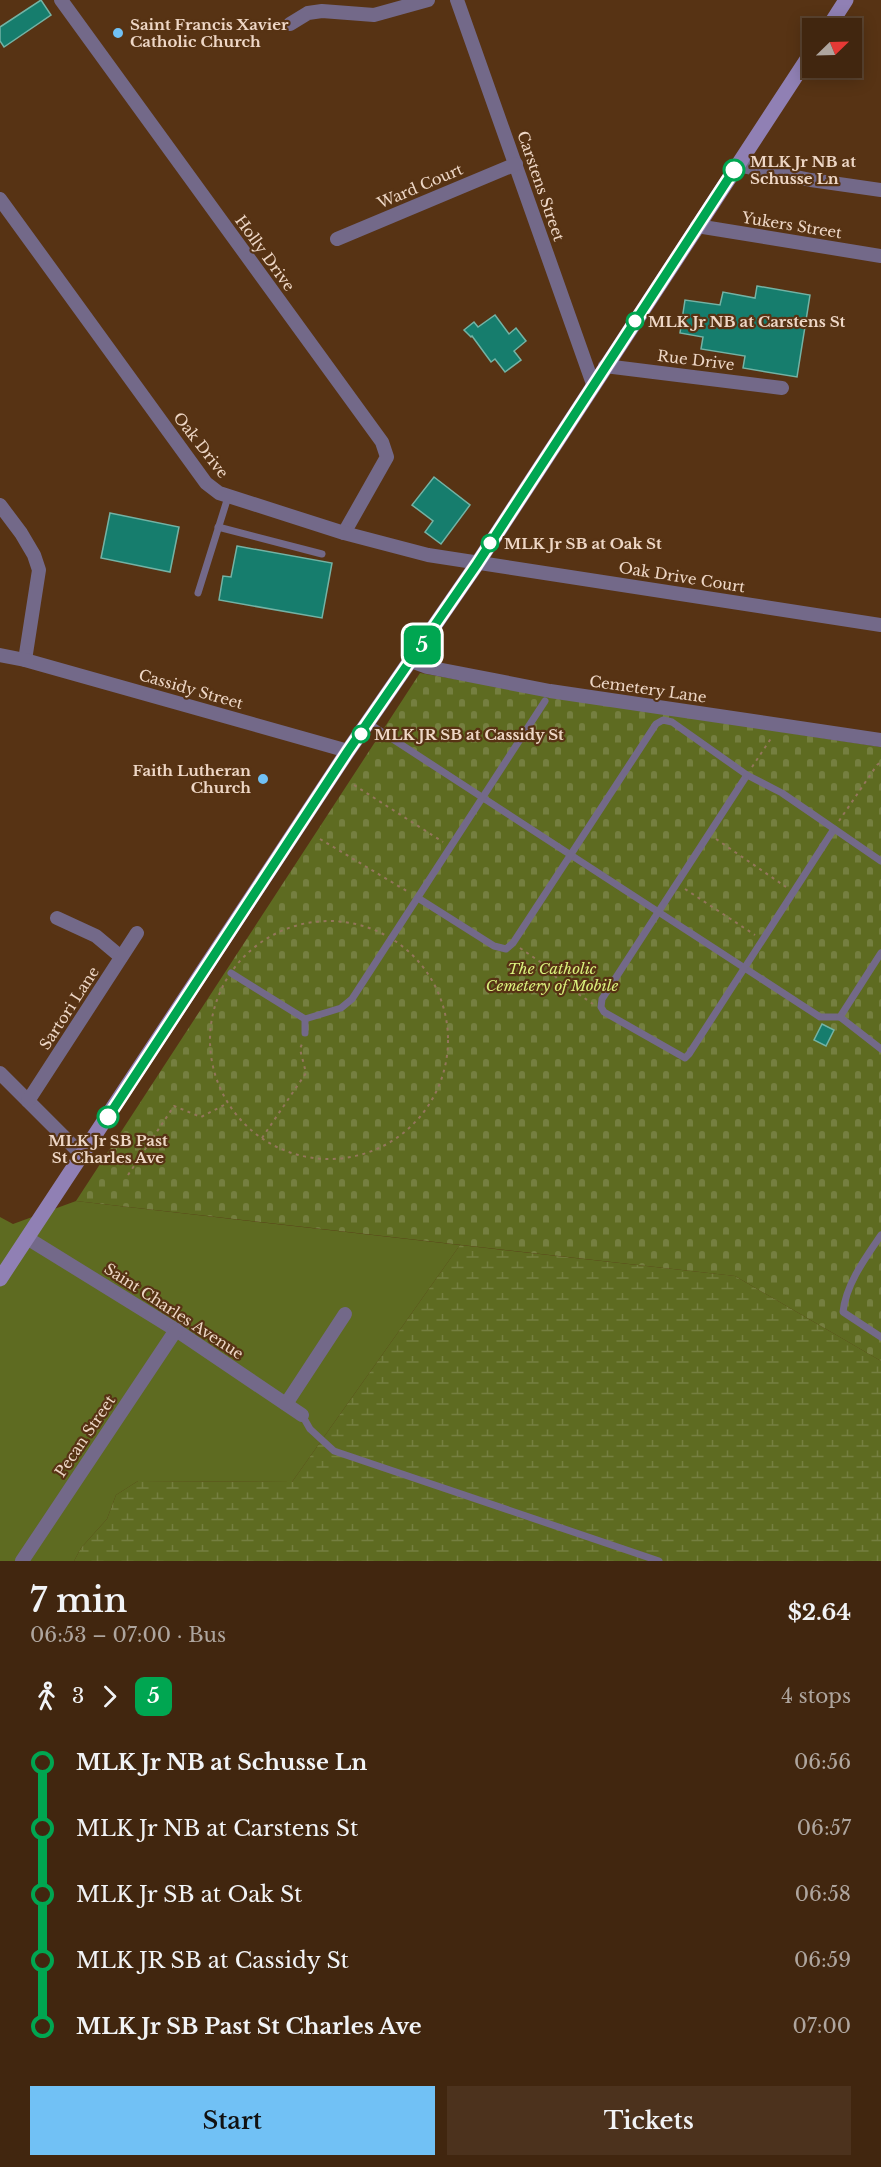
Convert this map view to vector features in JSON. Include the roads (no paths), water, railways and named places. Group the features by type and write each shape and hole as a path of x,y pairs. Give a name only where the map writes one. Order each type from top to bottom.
{"main road":[{"path":"834,18 846,0"},
{"path":"0,1280 348,751 477,564 802,67"}],"street":[{"name":"Holly Drive","path":"61,0 382,442 387,457 344,533"},
{"path":"290,24 308,13 322,11 374,15 428,0"},
{"name":"Carstens Street","path":"457,0 593,384"},
{"name":"Ward Court","path":"337,239 516,164"},
{"path":"737,165 811,180 881,190"},
{"name":"Oak Drive","path":"0,199 206,483 219,494 344,533 428,555 477,564"},
{"name":"Yukers Street","path":"697,226 881,256"},
{"name":"Rue Drive","path":"605,366 782,388"},
{"path":"0,504 21,533 34,555 39,570 25,660"},
{"name":"Oak Drive Court","path":"477,564 662,590 881,625"},
{"name":"Cassidy Street","path":"0,655 25,660 348,751"},
{"name":"Cemetery Lane","path":"411,661 427,667 550,691 881,740"},
{"path":"57,918 96,936 121,957"},
{"name":"Sartori Lane","path":"28,1101 137,933"},
{"path":"0,1073 83,1156"},
{"name":"Saint Charles Avenue","path":"27,1238 176,1330 302,1415"},
{"path":"286,1404 345,1314"},
{"name":"Pecan Street","path":"22,1561 176,1330"}],"lane":[{"path":"198,593 228,497"},
{"path":"218,527 322,554"},
{"path":"231,973 305,1019 341,1008 352,999 545,701"},
{"path":"418,898 494,946 506,949 513,943 656,724 663,720 672,722 747,775 782,793 881,861"},
{"path":"368,723 820,1017 840,1017 881,1049"},
{"path":"747,775 602,999 601,1007 604,1012 685,1058 834,829"},
{"path":"840,1017 881,954"},
{"path":"305,1019 305,1033"},
{"path":"881,1235 844,1299 843,1312 881,1337"},
{"path":"302,1415 310,1428 334,1451 659,1561"}],"place":[{"name":"Saint Francis Xavier Catholic Church","path":"118,33"},
{"name":"MLK Jr NB at Schusse Ln","path":"734,170"},
{"name":"MLK Jr NB at Carstens St","path":"635,321"},
{"name":"MLK Jr SB at Oak St","path":"490,543"},
{"name":"MLK JR SB at Cassidy St","path":"361,734"},
{"name":"Faith Lutheran Church","path":"263,779"},
{"name":"MLK Jr SB Past St Charles Ave","path":"108,1117"}],"park label":[{"name":"The Catholic Cemetery of Mobile","path":"552,976"}]}
